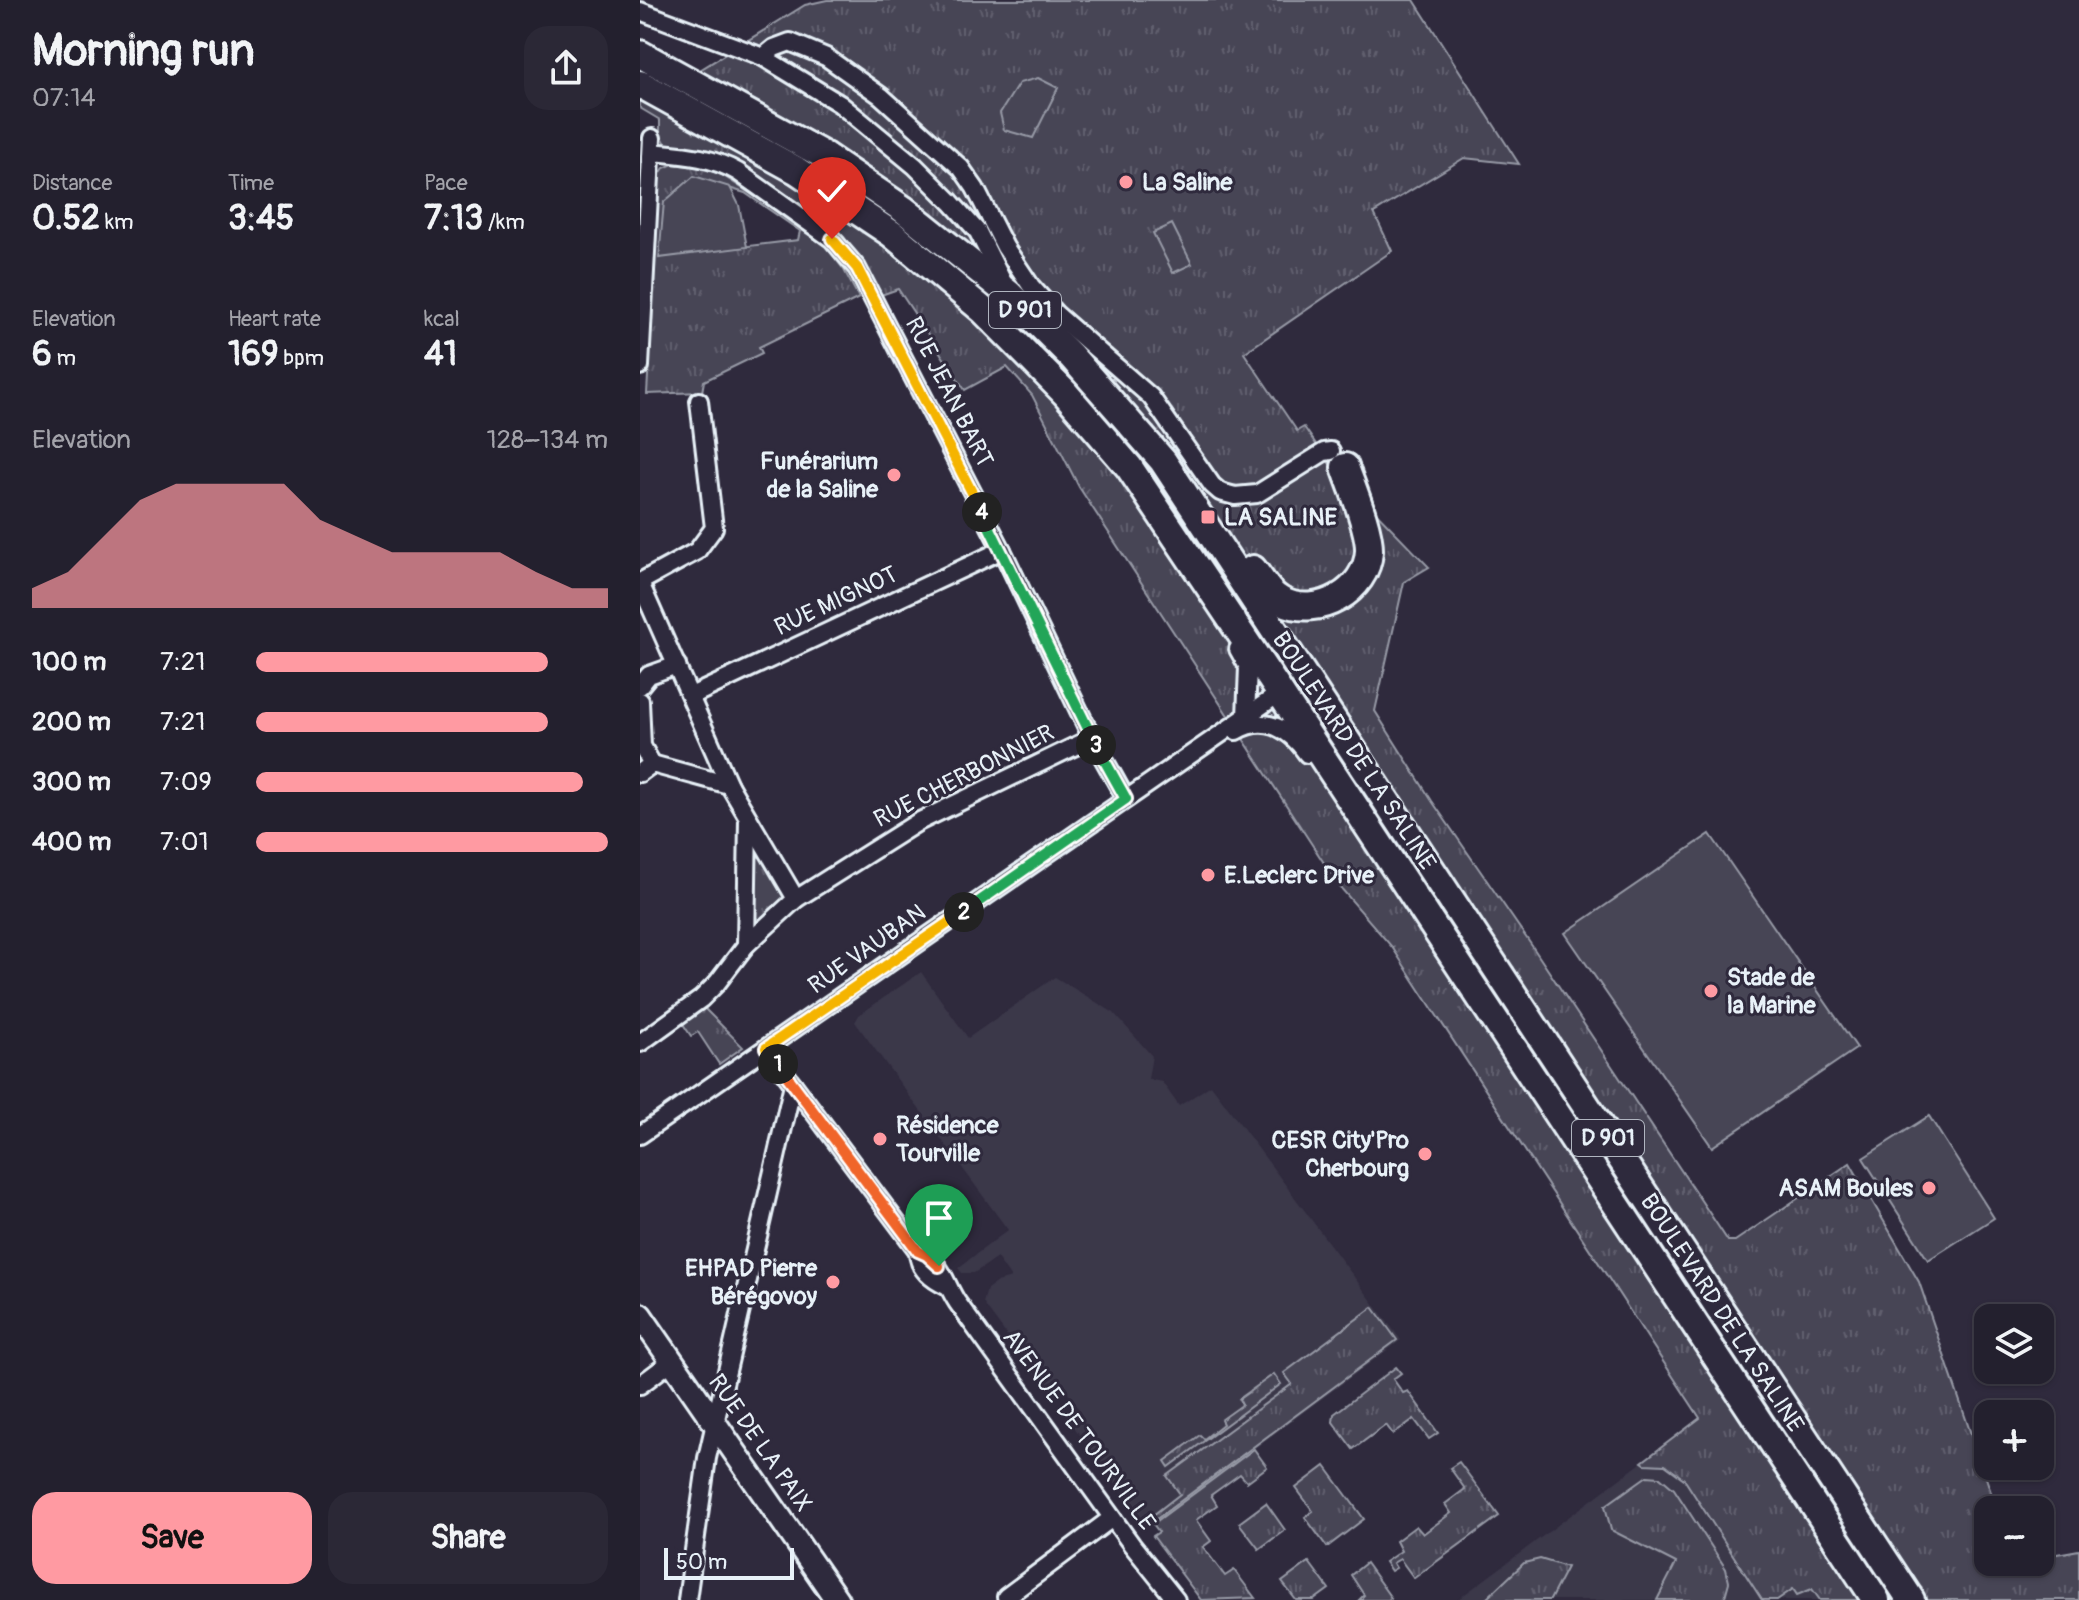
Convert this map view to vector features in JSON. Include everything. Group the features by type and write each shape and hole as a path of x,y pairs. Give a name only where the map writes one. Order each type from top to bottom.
{"main road":[{"name":"BOULEVARD DE LA SALINE","path":"640,54 825,156 903,209 1009,294 1071,356 1163,461 1911,1600"},
{"name":"BOULEVARD DE LA SALINE","path":"640,84 796,170 904,244 984,311 1065,393 1129,467 1876,1600"},
{"path":"1071,356 1105,382 1153,427 1266,587 1282,601 1306,607 1329,603 1357,584 1364,572 1369,546 1338,459"},
{"name":"RUE DE LA PAIX","path":"640,1315 837,1600"}],"street":[{"path":"640,11 763,57 840,104 915,166 978,232 1009,294"},
{"path":"763,57 774,48 790,42 799,43 826,57 881,96 961,168 975,188 1009,255 1031,286 1056,314 1151,397 1206,480 1220,492 1235,496 1257,494 1324,452 1338,459"},
{"name":"RUE JEAN BART","path":"640,366 652,145 730,167 832,239 857,268 1002,550 1092,738 1126,799"},
{"path":"699,401 714,528 697,551 640,582 729,785 796,899"},
{"path":"1169,526 1202,598 1246,661 1249,684 1246,717"},
{"name":"RUE MIGNOT","path":"691,696 1002,550"},
{"path":"640,686 649,675 677,665"},
{"name":"RUE VAUBAN","path":"640,1135 1280,693"},
{"path":"640,701 646,769 729,785"},
{"path":"1220,735 1231,735 1246,725 1262,722 1279,727 1294,737 1390,882 1438,934"},
{"name":"RUE CHERBONNIER","path":"640,1043 701,999 746,945 796,899 918,822 1092,738"},
{"path":"746,945 748,817"},
{"name":"AVENUE DE TOURVILLE","path":"766,1048 918,1251 925,1273 946,1286 1112,1518 1176,1600"},
{"path":"687,1600 714,1422 793,1084"},
{"path":"640,1385 672,1361"},
{"path":"1006,1597 1112,1518"}],"shaded area":[{"path":"921,972 968,1038 1055,977 1114,1013 1152,1056 1148,1079 1162,1082 1179,1106 1211,1085 1401,1340 1147,1528 1069,1420 1080,1411 1063,1386 1057,1379 1049,1385 1045,1379 1039,1379 983,1303 987,1289 1011,1278 997,1258 974,1273 962,1273 958,1268 1008,1230 855,1022 859,1015"},
{"path":"1700,1418 1820,1600 1457,1600 1637,1466"}],"green space":[{"path":"827,0 1414,0 1519,164 1464,158 1374,213 1392,251 1244,353 1297,431 1304,427 1332,467 1429,567 1404,582 1375,711 1432,801 1728,1241 1735,1241 1850,1163 1919,1282 1974,1443 1974,1480 1987,1480 1992,1496 1974,1496 1974,1576 2054,1576 2054,1554 2079,1550 2079,1600 1820,1600 1812,1589 1797,1595 1793,1589 1777,1600 1762,1600 1684,1479 1665,1465 1642,1462 1700,1418 1392,947 1339,886 1079,487 1032,395 1007,367 965,390 898,289 881,295 844,237 830,224 726,156 666,144 660,133 660,120 640,108 640,64 677,84 805,5"},
{"path":"1038,78 1058,88 1033,138 1004,130 1000,113 1019,83"},
{"path":"673,164 704,168 722,175 822,241 844,270 859,298 759,347 762,353 704,381 702,392 647,394 659,175 664,168","holes":["693,177 745,193 800,231 798,240 660,257"]},
{"path":"694,176 730,187 739,205 747,247 659,258 664,202"},
{"path":"1172,224 1192,264 1173,273 1153,233"},
{"name":"Stade de la Marine","path":"1710,834 1857,1048 1712,1147 1565,933"},
{"path":"757,857 764,857 784,892 783,900 762,920 752,917 753,862"},
{"path":"704,1008 743,1047 719,1064 698,1032 691,1036 683,1024"},
{"name":"ASAM Boules","path":"1929,1116 1994,1218 1928,1260 1863,1158"},
{"path":"1373,1307 1397,1340 1151,1523 1148,1519 1180,1494 1167,1476 1292,1384 1284,1373"},
{"path":"1396,1367 1401,1373 1393,1379 1403,1393 1408,1391 1438,1433 1429,1439 1414,1419 1393,1434 1386,1425 1353,1449 1333,1422 1334,1414"},
{"path":"1274,1374 1281,1384 1169,1467 1165,1461 1200,1435 1204,1439 1223,1424 1221,1420 1242,1405 1239,1399"},
{"path":"1254,1449 1267,1467 1247,1482 1240,1474 1211,1495 1217,1505 1196,1520 1211,1541 1203,1547 1225,1576 1234,1570 1255,1598 1201,1600 1153,1536 1159,1532 1153,1524"},
{"path":"1459,1462 1499,1516 1414,1578 1400,1559 1393,1563 1396,1568 1391,1571 1385,1562 1401,1551 1396,1541 1416,1526 1423,1534 1451,1513 1445,1504 1465,1489 1450,1468"},
{"path":"1325,1466 1364,1519 1327,1547 1305,1517 1313,1511 1296,1488"},
{"path":"1647,1476 1660,1477 1674,1489 1726,1569 1729,1582 1724,1600 1657,1600 1676,1563 1611,1530 1605,1506"},
{"path":"1266,1503 1285,1530 1259,1549 1239,1523"},
{"path":"1540,1559 1567,1567 1550,1600 1485,1600 1524,1563"},
{"path":"1309,1562 1329,1589 1314,1600 1296,1600 1282,1582"},
{"path":"1366,1563 1391,1598 1388,1600 1359,1600 1364,1595 1351,1575"}],"place":[{"name":"La Saline","path":"1126,182"},
{"name":"Funérarium de la Saline","path":"894,475"},
{"name":"LA SALINE","path":"1208,517"},
{"name":"E.Leclerc Drive","path":"1208,875"},
{"name":"Stade de la Marine","path":"1711,991"},
{"name":"Résidence Tourville","path":"880,1139"},
{"name":"CESR City'Pro Cherbourg","path":"1425,1154"},
{"name":"ASAM Boules","path":"1929,1188"},
{"name":"EHPAD Pierre Bérégovoy","path":"833,1282"}],"route":[{"path":"832,239 857,268 882,313 1002,550 1092,738 1126,799 766,1048 918,1251 934,1259 939,1266"}]}
